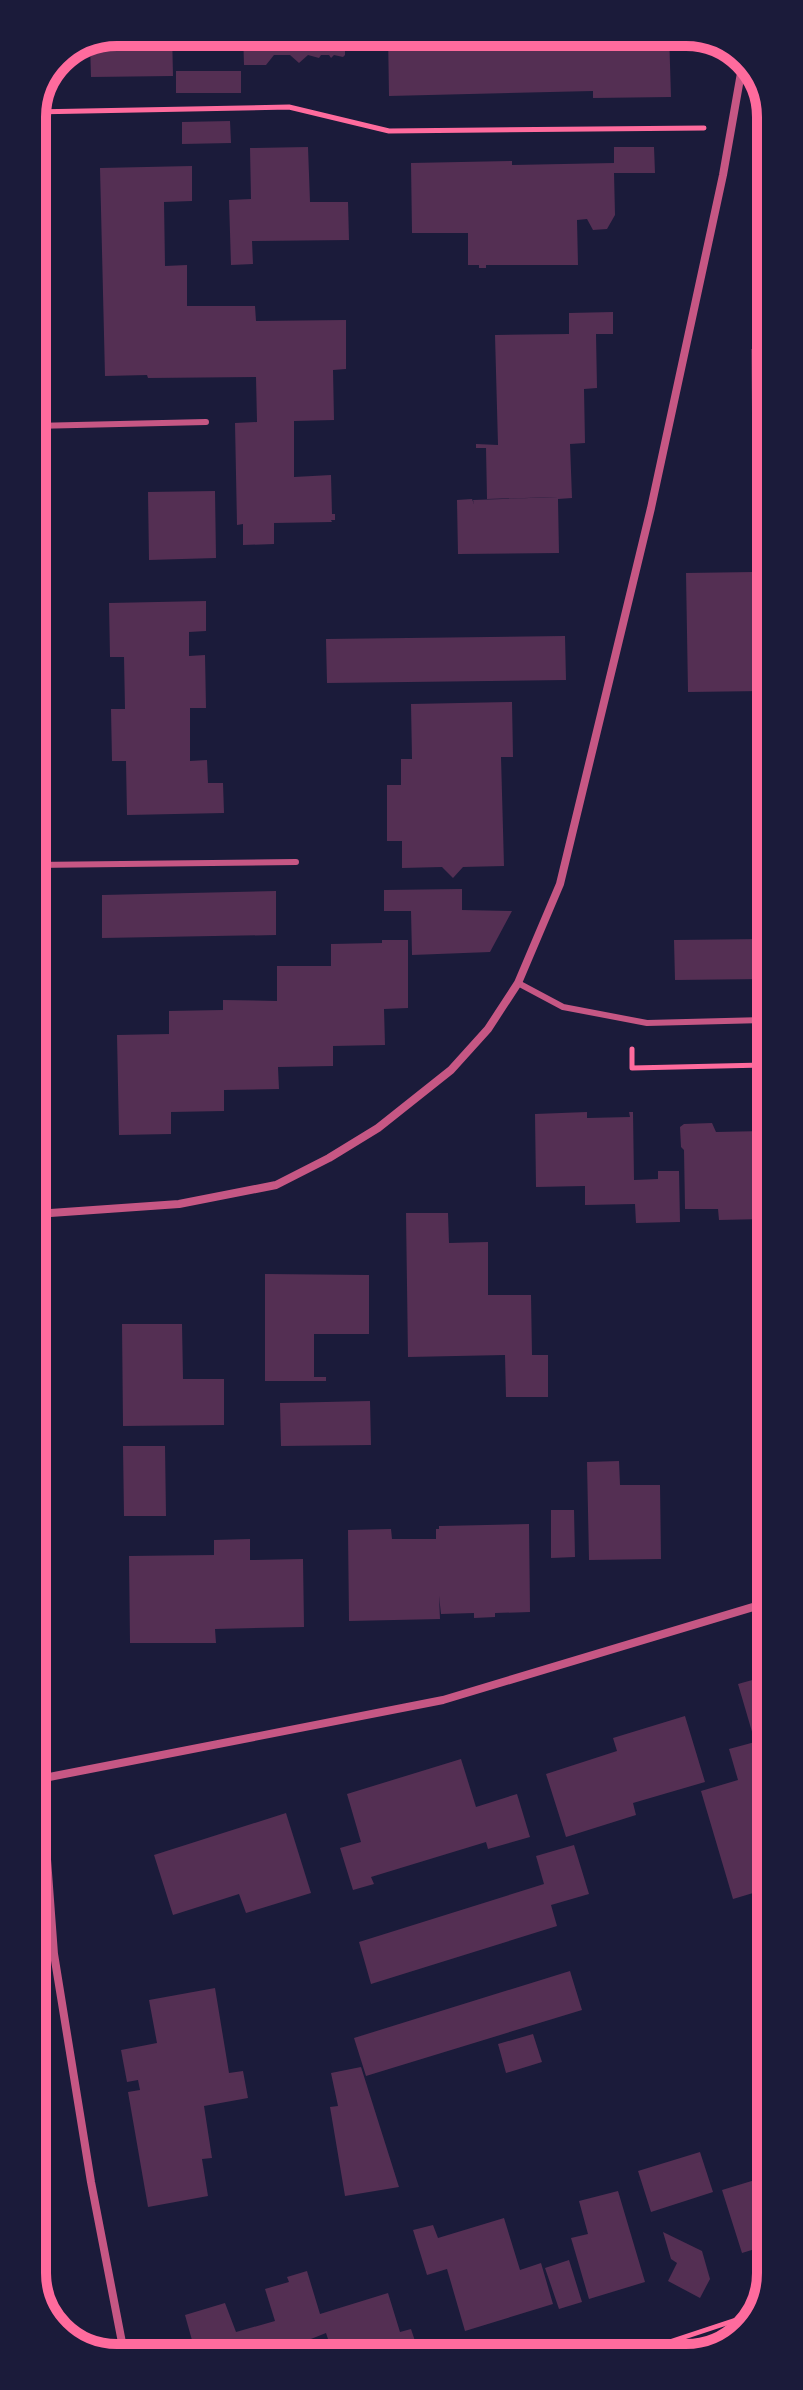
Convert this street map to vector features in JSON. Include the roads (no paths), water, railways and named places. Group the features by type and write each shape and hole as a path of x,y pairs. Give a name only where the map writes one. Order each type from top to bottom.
{"street":[{"path":"46,1213 179,1204 276,1185 378,1128 451,1070 488,1029 518,983 564,869 651,508 733,127 741,73"},
{"path":"46,1777 443,1700 757,1606"},
{"path":"46,1866 54,1954 91,2182 122,2344"}],"lane":[{"path":"46,426 206,422"},
{"path":"46,865 296,862"},
{"path":"518,983 563,1007 647,1023 757,1020"}]}
